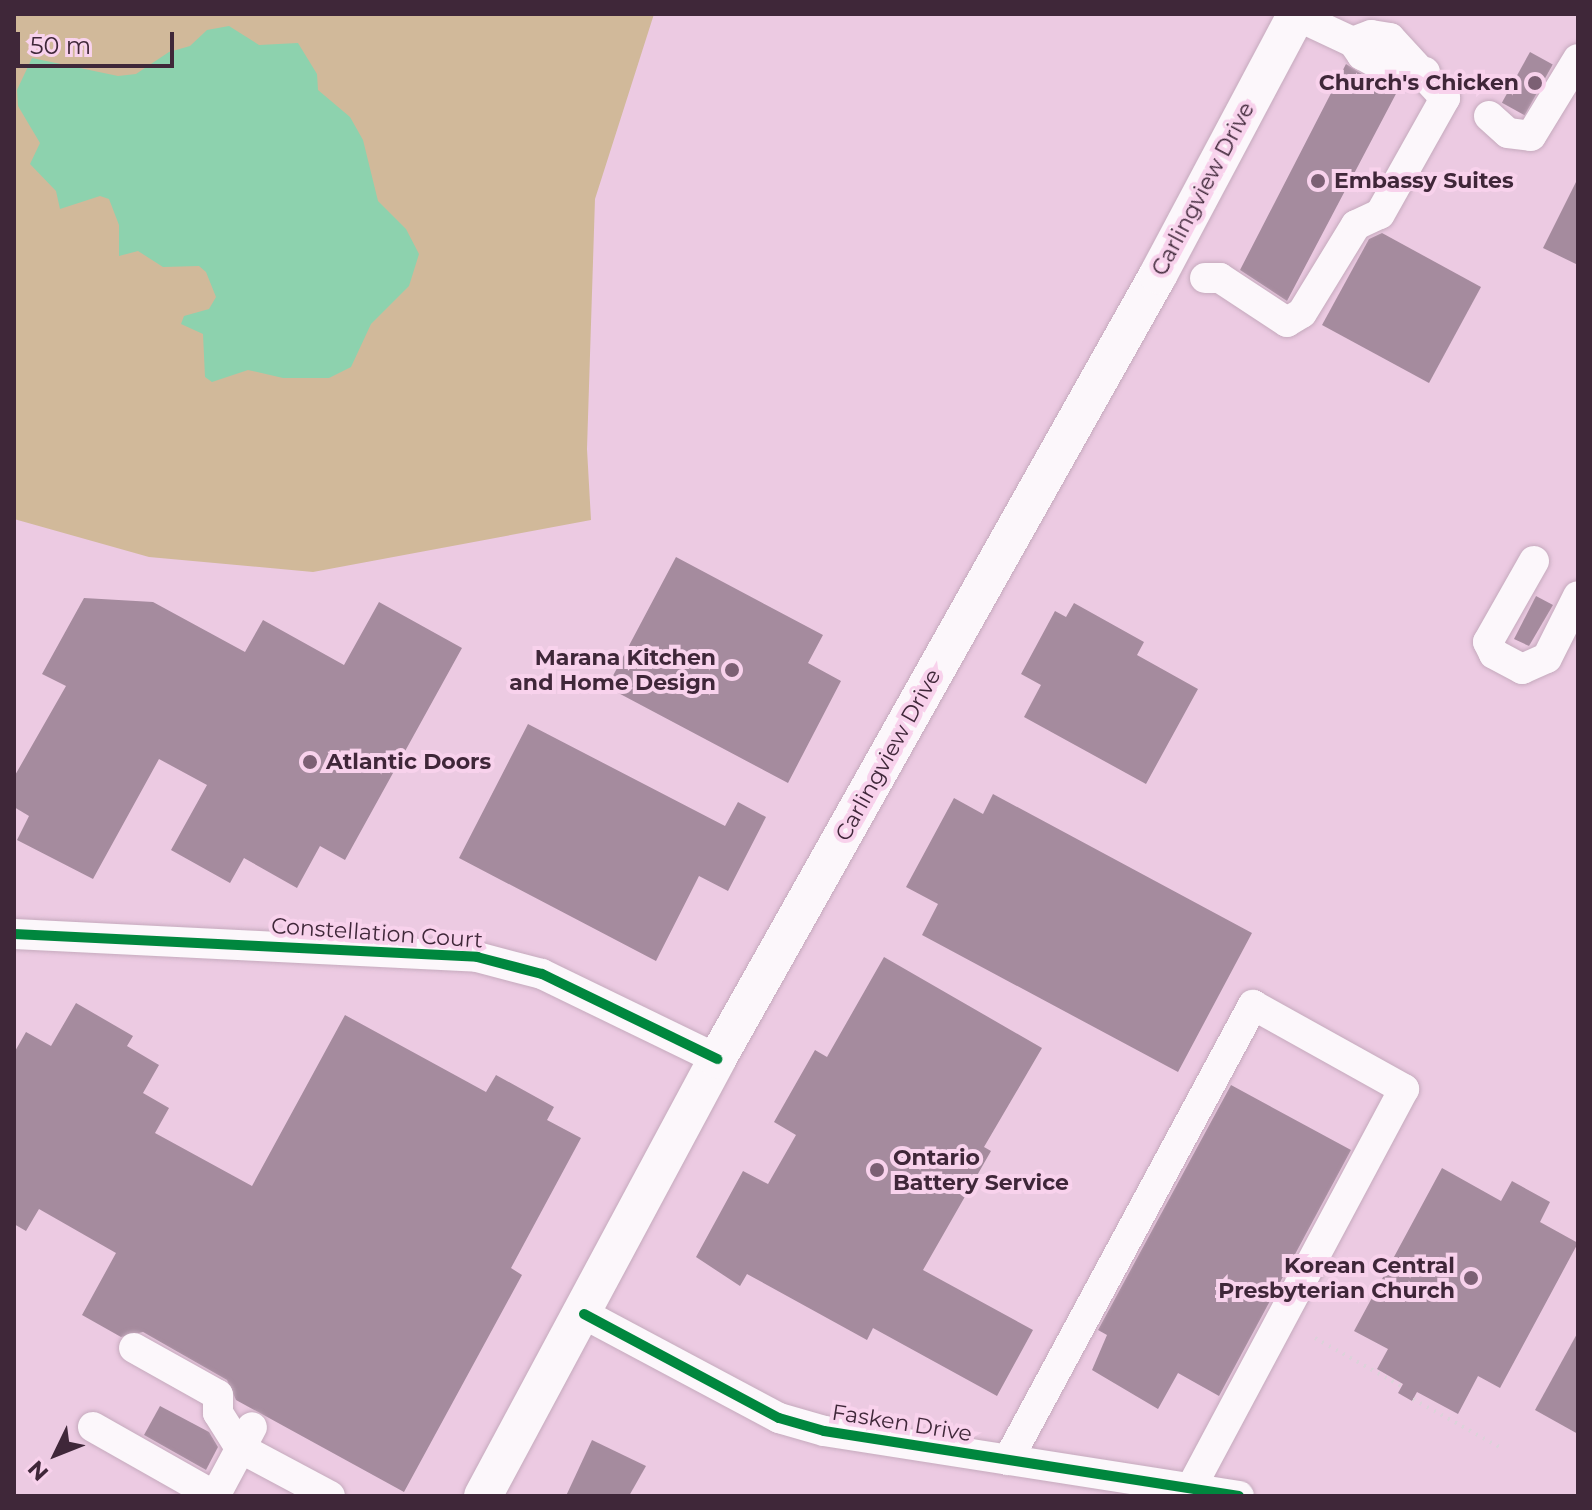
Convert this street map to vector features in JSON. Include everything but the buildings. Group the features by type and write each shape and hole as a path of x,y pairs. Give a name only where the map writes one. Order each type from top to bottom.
{"main road":[{"name":"Carlingview Drive","path":"483,1496 584,1314 717,1059 1168,257 1295,14"}],"street":[{"path":"1168,257 1205,278 1238,303 1252,303 1287,322 1302,313 1356,225 1380,214 1444,106 1445,98 1425,72 1393,72 1362,55 1353,42 1295,14"},
{"path":"1489,116 1508,133 1531,136 1578,59"},
{"path":"1534,561 1488,642 1494,654 1522,669 1547,658 1578,596"},
{"name":"Constellation Court","path":"14,934 477,957 542,974 717,1059"},
{"path":"1008,1460 1253,1005 1404,1089 1190,1489"},
{"name":"Fasken Drive","path":"584,1314 779,1418 824,1431 1239,1496"},
{"path":"134,1348 218,1395 218,1413 246,1437 330,1496"},
{"path":"93,1427 215,1496 246,1437"}],"path":[{"path":"1315,1338 1401,1386"},
{"path":"1413,1399 1501,1448"}],"shaded area":[{"path":"14,14 654,14 595,199 587,449 591,520 313,572 149,557 14,519"},
{"path":"229,26 259,45 298,43 317,74 318,90 350,117 363,140 378,201 406,229 419,254 409,286 371,324 351,367 329,378 283,378 248,370 212,382 205,377 203,334 181,324 184,316 209,309 216,297 206,272 199,266 163,267 138,251 119,256 119,225 109,199 100,196 60,209 56,191 30,164 40,143 18,106 17,90 32,58 118,76 136,74 169,52 190,46 207,30"}],"cycle path":[{"path":"14,934 477,957 542,974 717,1059"},
{"path":"584,1314 779,1418 824,1431 1239,1496"}],"place":[{"name":"Church's Chicken","path":"1535,83"},
{"name":"Embassy Suites","path":"1318,181"},
{"name":"Marana Kitchen and Home Design","path":"732,670"},
{"name":"Atlantic Doors","path":"310,762"},
{"name":"Ontario Battery Service","path":"877,1170"},
{"name":"Korean Central Presbyterian Church","path":"1471,1278"}]}
